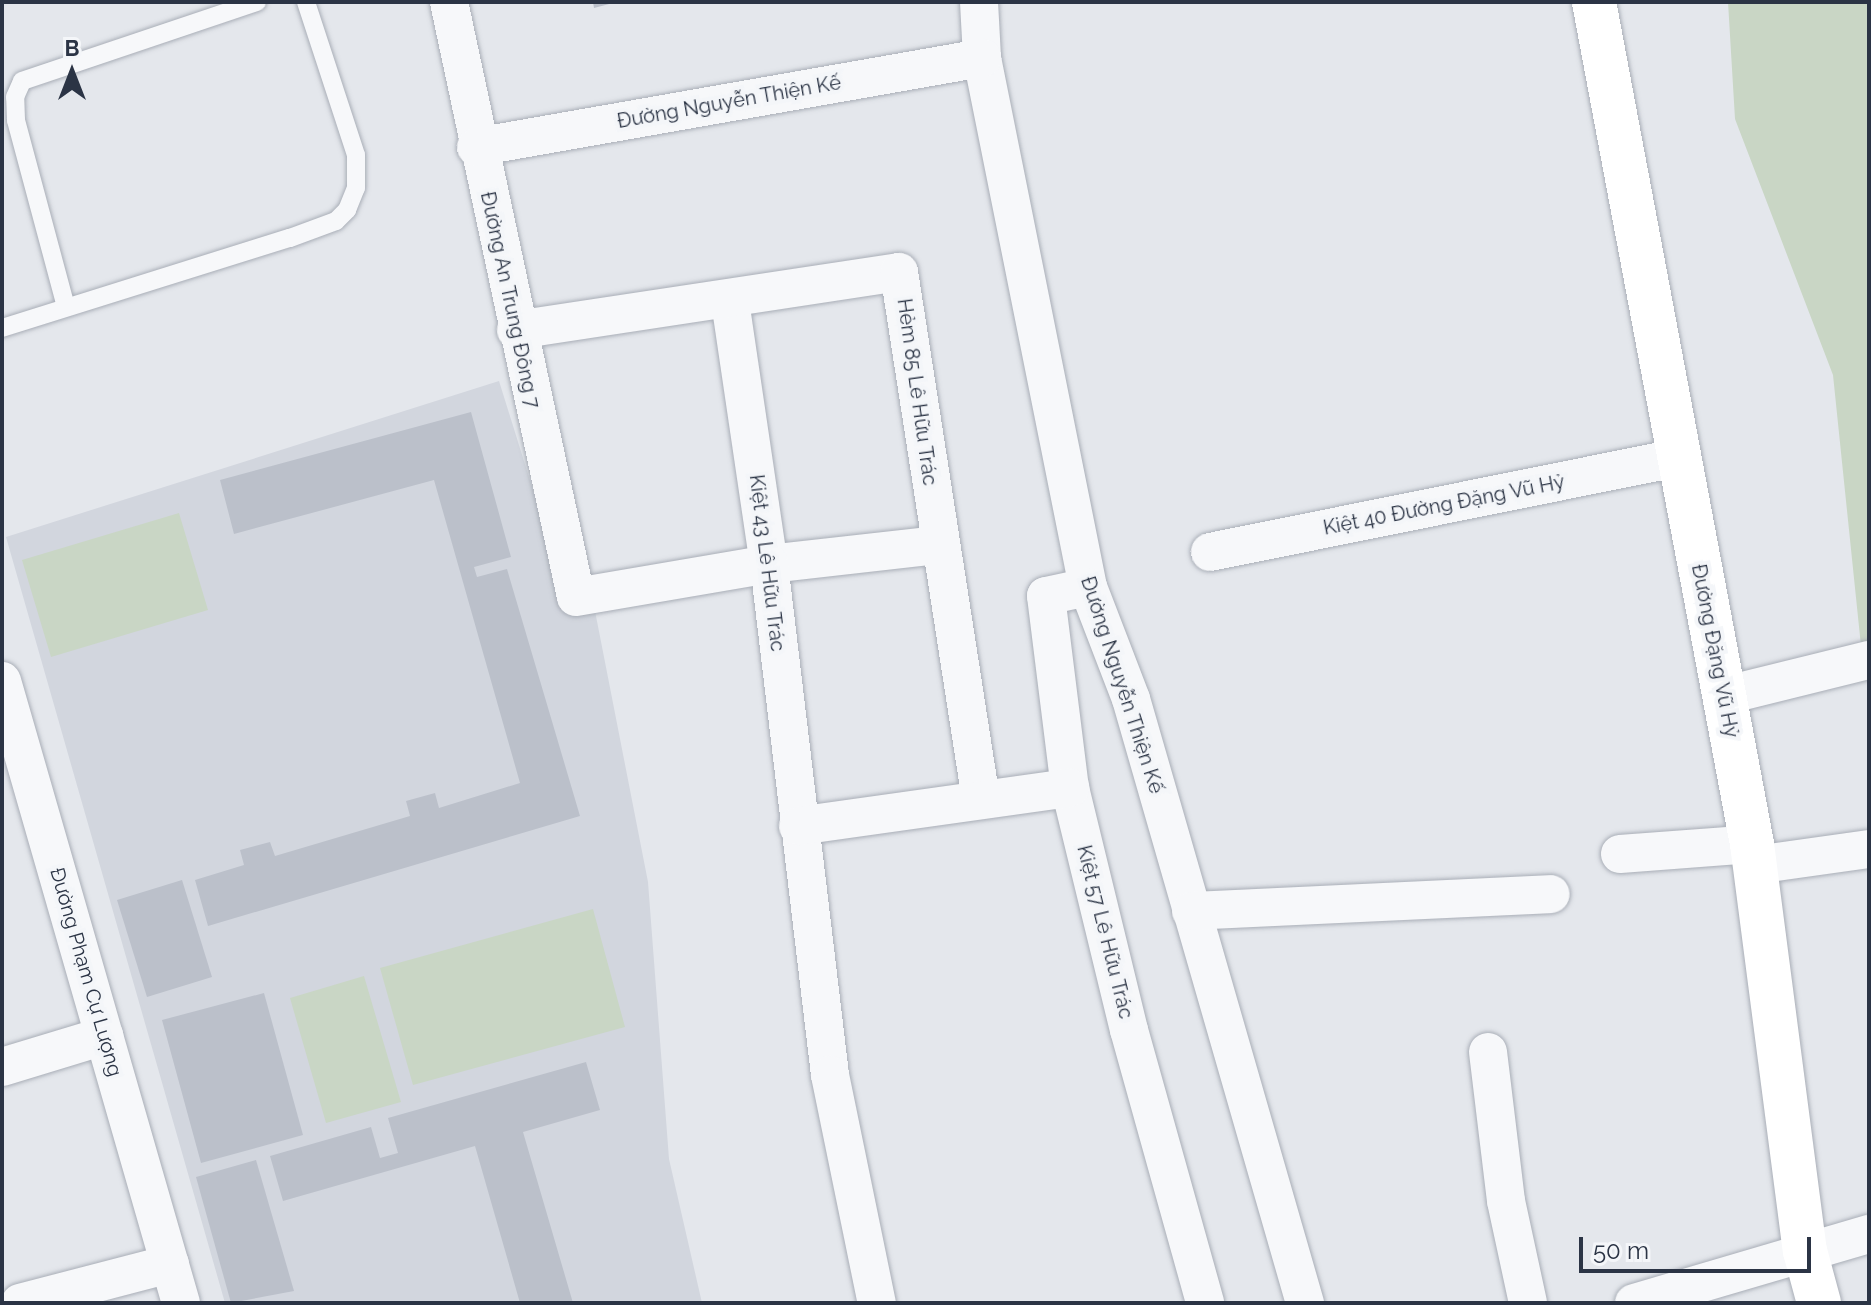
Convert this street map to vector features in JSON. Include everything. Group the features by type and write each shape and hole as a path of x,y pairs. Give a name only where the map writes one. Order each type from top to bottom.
{"street":[{"name":"Đường An Trung Đông 7","path":"449,2 476,147 576,597 769,564"},
{"name":"Đường Nguyễn Thiện Kế","path":"979,2 982,58 1088,587 1131,699 1305,1303"},
{"name":"Đường Đặng Vũ Hỷ","path":"1594,2 1753,854 1805,1251 1819,1303"},
{"name":"Đường Nguyễn Thiện Kế","path":"476,147 982,58"},
{"name":"Hẻm 85 Lê Hữu Trác","path":"516,330 730,301 899,272 981,800"},
{"name":"Kiệt 43 Lê Hữu Trác","path":"730,301 769,564 830,1075 877,1303"},
{"name":"Kiệt 40 Đường Đặng Vũ Hỷ","path":"1210,552 1677,458"},
{"path":"769,564 939,545"},
{"name":"Kiệt 57 Lê Hữu Trác","path":"1088,587 1046,596 1070,788 1129,1030 1205,1303"},
{"path":"1723,696 1869,660"},
{"name":"Đường Phạm Cự Lượng","path":"2,681 181,1303"},
{"path":"798,826 1070,788"},
{"path":"1620,854 1753,854 1869,849"},
{"path":"1191,911 1551,894"},
{"path":"2,1067 104,1036"},
{"path":"1488,1052 1506,1201 1528,1303"},
{"path":"1634,1303 1869,1234"},
{"path":"20,1303 170,1264"}],"lane":[{"path":"66,307 16,120 15,97 22,81 257,2"},
{"path":"2,328 290,238 336,221 347,210 356,188 356,155 306,2"}],"shaded area":[{"path":"499,381 572,615 595,611 648,882 669,1159 702,1303 225,1303 6,537"}],"green space":[{"path":"1728,2 1869,2 1869,644 1861,646 1833,375 1735,119"},
{"path":"179,513 208,610 51,657 22,560"},
{"path":"593,909 625,1027 413,1085 380,968"},
{"path":"364,976 401,1102 326,1123 290,998"}],"building":[{"path":"593,2 612,2 613,3 594,8"},
{"path":"471,412 511,557 474,567 477,577 507,569 580,816 208,926 195,880 244,865 240,850 270,842 275,856 410,816 406,801 435,793 439,808 520,783 434,480 234,534 220,480"},
{"path":"182,880 212,977 147,997 117,900"},
{"path":"264,993 303,1135 201,1163 162,1020"},
{"path":"586,1062 600,1110 523,1132 573,1303 520,1303 475,1146 283,1201 270,1156 371,1127 380,1158 398,1153 388,1118"},
{"path":"256,1160 294,1291 231,1303 196,1177"}]}
